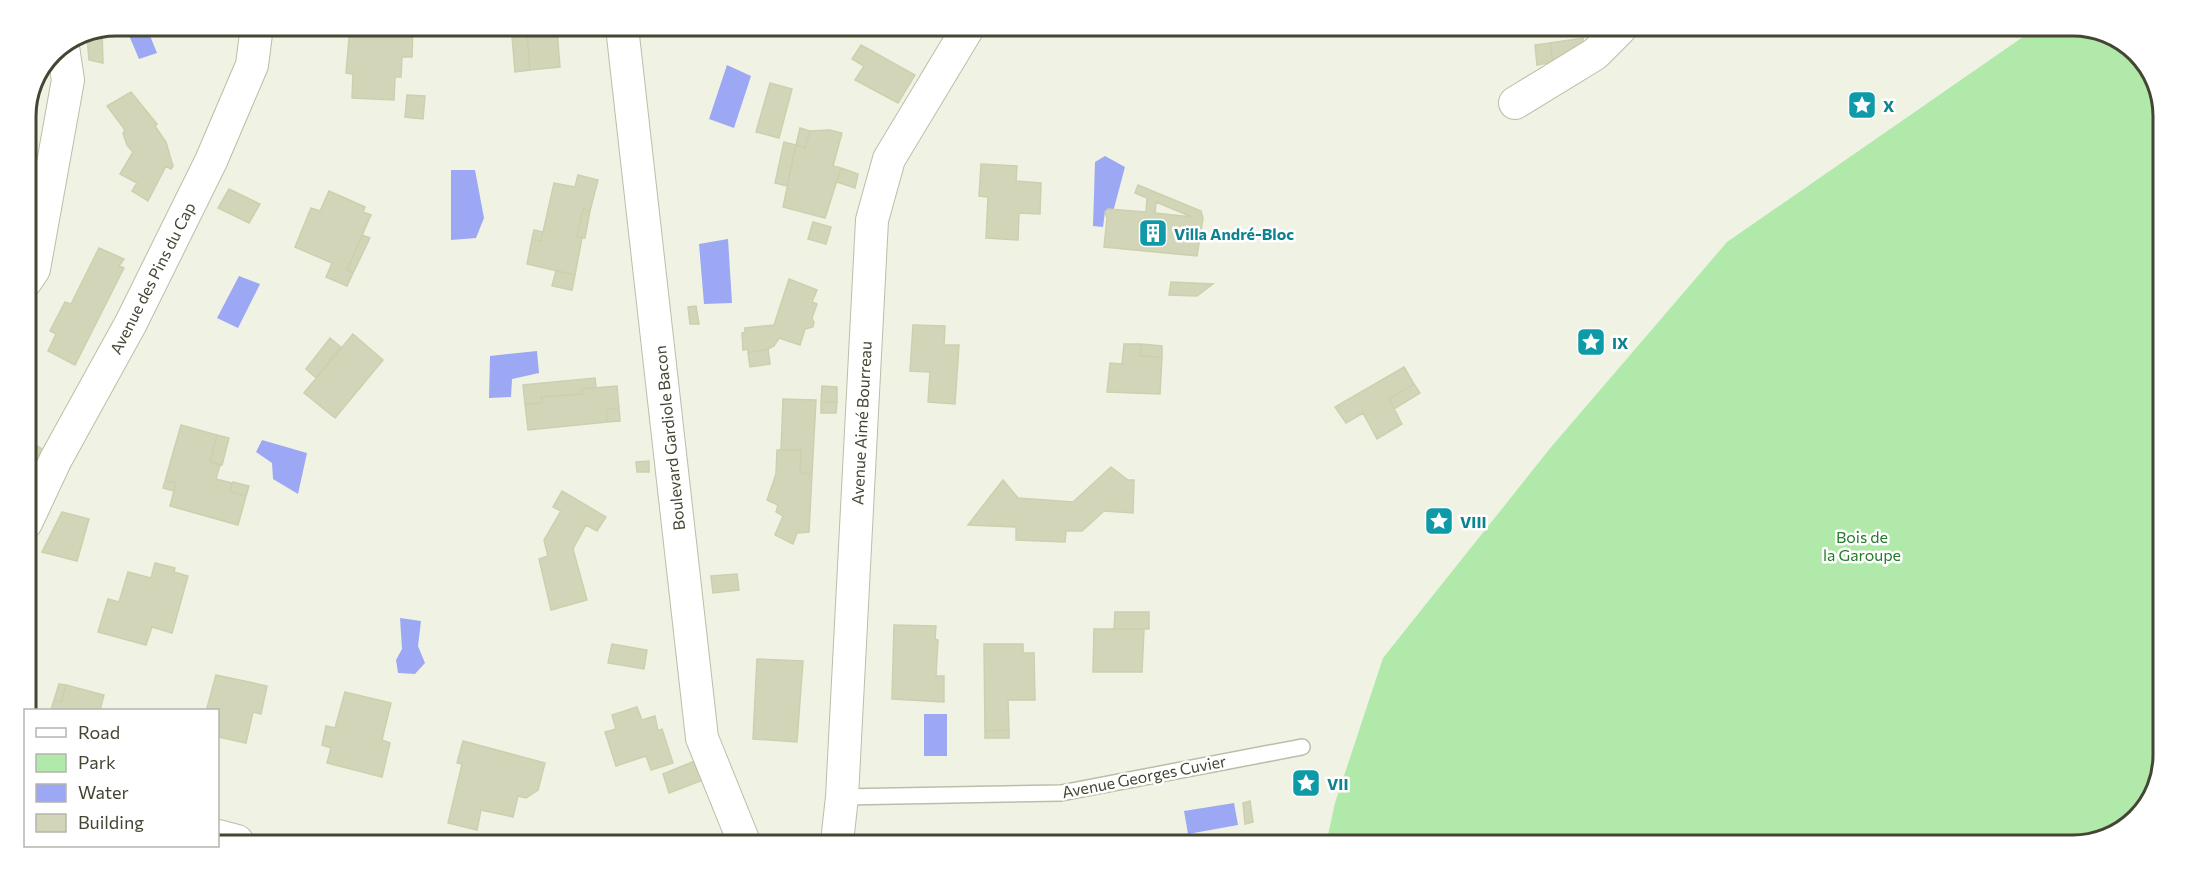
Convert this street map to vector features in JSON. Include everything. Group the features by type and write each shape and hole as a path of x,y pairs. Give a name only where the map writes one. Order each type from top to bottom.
{"street":[{"name":"Avenue des Pins du Cap","path":"36,502 211,161 252,65 256,36"},
{"name":"Boulevard Gardiole Bacon","path":"623,36 702,738 741,835"},
{"name":"Avenue Aimé Bourreau","path":"838,835 842,797 872,220 889,159 963,36"},
{"path":"1515,103 1595,54 1613,36"},
{"path":"36,258 68,80 64,55"}],"lane":[{"name":"Avenue Georges Cuvier","path":"842,797 1061,793 1302,747"}],"green space":[{"name":"Bois de la Garoupe","path":"2024,36 2073,36 2099,40 2117,49 2136,67 2147,85 2153,111 2153,755 2149,781 2140,799 2130,812 2108,827 2099,831 2073,835 1328,835 1335,803 1383,658 1552,446 1727,242"}],"water":[{"path":"129,36 150,36 157,53 139,59"},
{"path":"727,65 751,76 734,128 709,119"},
{"path":"1105,156 1125,167 1113,212 1105,212 1103,227 1093,226 1095,162"},
{"path":"451,170 475,170 484,218 476,238 451,240"},
{"path":"728,239 732,303 704,304 699,244"},
{"path":"239,276 260,284 238,328 217,318"},
{"path":"537,351 539,373 512,379 511,397 489,398 490,356"},
{"path":"262,440 307,453 298,494 273,479 272,463 256,452"},
{"path":"400,618 421,621 418,646 425,663 415,674 398,673 396,660 402,649"},
{"path":"924,714 947,714 947,756 924,756"},
{"path":"1234,803 1238,825 1188,834 1184,811"}],"building":[{"path":"349,36 413,36 412,57 402,57 401,77 395,77 394,100 352,98 353,74 346,73"},
{"path":"512,36 527,36 530,70 515,72"},
{"path":"527,36 557,36 560,67 530,70"},
{"path":"102,38 103,63 89,60 87,41"},
{"path":"1583,38 1586,57 1553,62 1550,43"},
{"path":"1550,43 1553,62 1537,65 1535,45"},
{"path":"861,45 915,75 898,103 855,80 864,66 852,59"},
{"path":"770,83 792,89 779,138 756,132"},
{"path":"131,92 157,124 155,126 166,142 173,166 171,169 166,166 148,201 132,191 137,183 120,174 133,152 127,145 123,133 125,130 107,106"},
{"path":"407,95 425,96 423,119 405,117"},
{"path":"800,128 810,131 805,148 796,145"},
{"path":"829,130 842,133 833,166 841,168 825,218 783,207 796,145 805,148 810,131"},
{"path":"784,142 796,145 787,186 775,183"},
{"path":"981,164 1017,166 1016,181 1041,183 1040,214 1019,213 1018,240 986,238 988,197 979,196"},
{"path":"841,168 858,174 855,188 837,182"},
{"path":"578,175 598,180 590,211 583,209 577,237 582,238 575,275 527,264 532,239 541,241 554,183 575,187"},
{"name":"Villa André-Bloc","path":"1138,185 1201,211 1203,218 1197,256 1104,247 1107,218 1105,212 1108,209 1146,212 1147,198 1135,193","holes":["1156,202 1192,217 1155,213"]},
{"path":"229,189 260,204 249,223 218,208"},
{"path":"329,191 365,207 363,212 371,215 347,270 353,273 347,286 326,277 332,263 295,247 311,208 320,211"},
{"path":"583,209 590,211 585,238 577,237"},
{"path":"813,222 831,227 826,244 808,239"},
{"path":"534,230 543,232 541,241 532,239"},
{"path":"362,235 370,238 353,273 347,270"},
{"path":"99,248 124,259 119,266 124,268 75,365 48,351 56,334 50,331 65,302 71,304"},
{"path":"556,271 575,275 572,290 552,286"},
{"path":"789,279 817,290 812,302 817,304 812,318 813,327 805,329 800,345 779,338 774,346 768,349 748,353 748,349 743,350 742,333 745,332 745,328 774,325"},
{"path":"1171,282 1213,284 1197,296 1169,295"},
{"path":"696,306 699,324 690,324 688,307"},
{"path":"913,325 945,326 944,345 959,345 955,404 928,402 930,372 910,371"},
{"path":"353,334 383,360 335,418 304,393"},
{"path":"330,338 341,347 316,378 306,369"},
{"path":"1124,344 1141,344 1140,356 1162,357 1160,394 1107,392 1110,363 1122,364"},
{"path":"1141,344 1162,346 1162,357 1140,356"},
{"path":"768,349 770,364 750,367 748,353"},
{"path":"1404,367 1414,384 1389,399 1402,424 1377,439 1363,413 1346,423 1335,407"},
{"path":"595,378 596,388 582,389 582,394 541,397 542,403 525,404 523,385"},
{"path":"1414,384 1420,393 1394,409 1389,399"},
{"path":"617,386 619,408 609,409 606,412 607,422 528,430 525,404 542,403 541,397 582,394 582,389"},
{"path":"822,386 837,387 837,402 821,402"},
{"path":"783,399 816,400 812,474 800,473 801,450 781,450"},
{"path":"821,402 837,402 836,413 821,413"},
{"path":"619,408 620,421 607,422 606,412 609,409"},
{"path":"181,425 217,435 210,462 220,465 216,479 232,483 230,492 246,496 238,525 170,506 176,483 165,481"},
{"path":"217,435 229,438 222,465 210,462"},
{"path":"36,446 46,451 36,470"},
{"path":"777,450 801,450 800,473 812,474 809,532 797,533 793,544 775,535 783,516 776,512 778,505 767,500 776,474"},
{"path":"649,461 649,472 637,472 636,462"},
{"path":"1111,467 1128,480 1134,480 1133,513 1104,511 1082,531 1066,531 1065,542 1016,540 1016,527 968,525 1003,480 1018,498 1073,502"},
{"path":"165,481 176,483 174,491 163,488"},
{"path":"233,482 249,486 246,496 230,492"},
{"path":"562,491 606,517 597,531 586,525 573,549 587,600 551,610 539,559 548,556 544,540 561,511 553,507"},
{"path":"62,512 89,519 77,561 42,552"},
{"path":"155,563 175,568 174,572 188,576 172,633 152,627 146,645 98,632 108,599 119,602 128,572 151,578"},
{"path":"737,574 739,590 713,593 711,576"},
{"path":"1115,612 1149,612 1149,629 1114,629"},
{"path":"894,625 936,626 935,639 938,640 936,676 944,676 944,702 892,699"},
{"path":"1094,629 1144,629 1142,672 1093,672"},
{"path":"612,644 647,650 644,669 608,663"},
{"path":"984,644 1023,644 1023,653 1034,653 1035,700 1008,700 1009,730 985,731"},
{"path":"757,659 803,661 797,742 753,739"},
{"path":"216,675 267,686 261,714 253,712 246,743 219,737 219,709 207,708"},
{"path":"59,684 66,685 61,702 54,700"},
{"path":"66,685 104,695 100,709 51,709 54,700 61,702"},
{"path":"345,692 391,703 382,740 390,743 382,777 327,763 331,748 322,745 326,726 335,728"},
{"path":"637,707 642,720 655,716 658,731 662,729 673,763 651,770 646,756 616,766 605,732 616,729 612,715"},
{"path":"1009,730 1009,738 985,738 985,731"},
{"path":"463,741 545,763 538,790 526,798 518,796 513,817 481,810 477,830 448,823 462,764 457,763"},
{"path":"697,760 703,780 669,793 663,774"},
{"path":"1250,801 1253,822 1245,824 1243,803"}],"place":[{"name":"X","path":"1862,105"},
{"name":"Villa André-Bloc","path":"1153,233"},
{"name":"IX","path":"1591,342"},
{"name":"VIII","path":"1439,521"},
{"name":"VII","path":"1306,783"}]}
